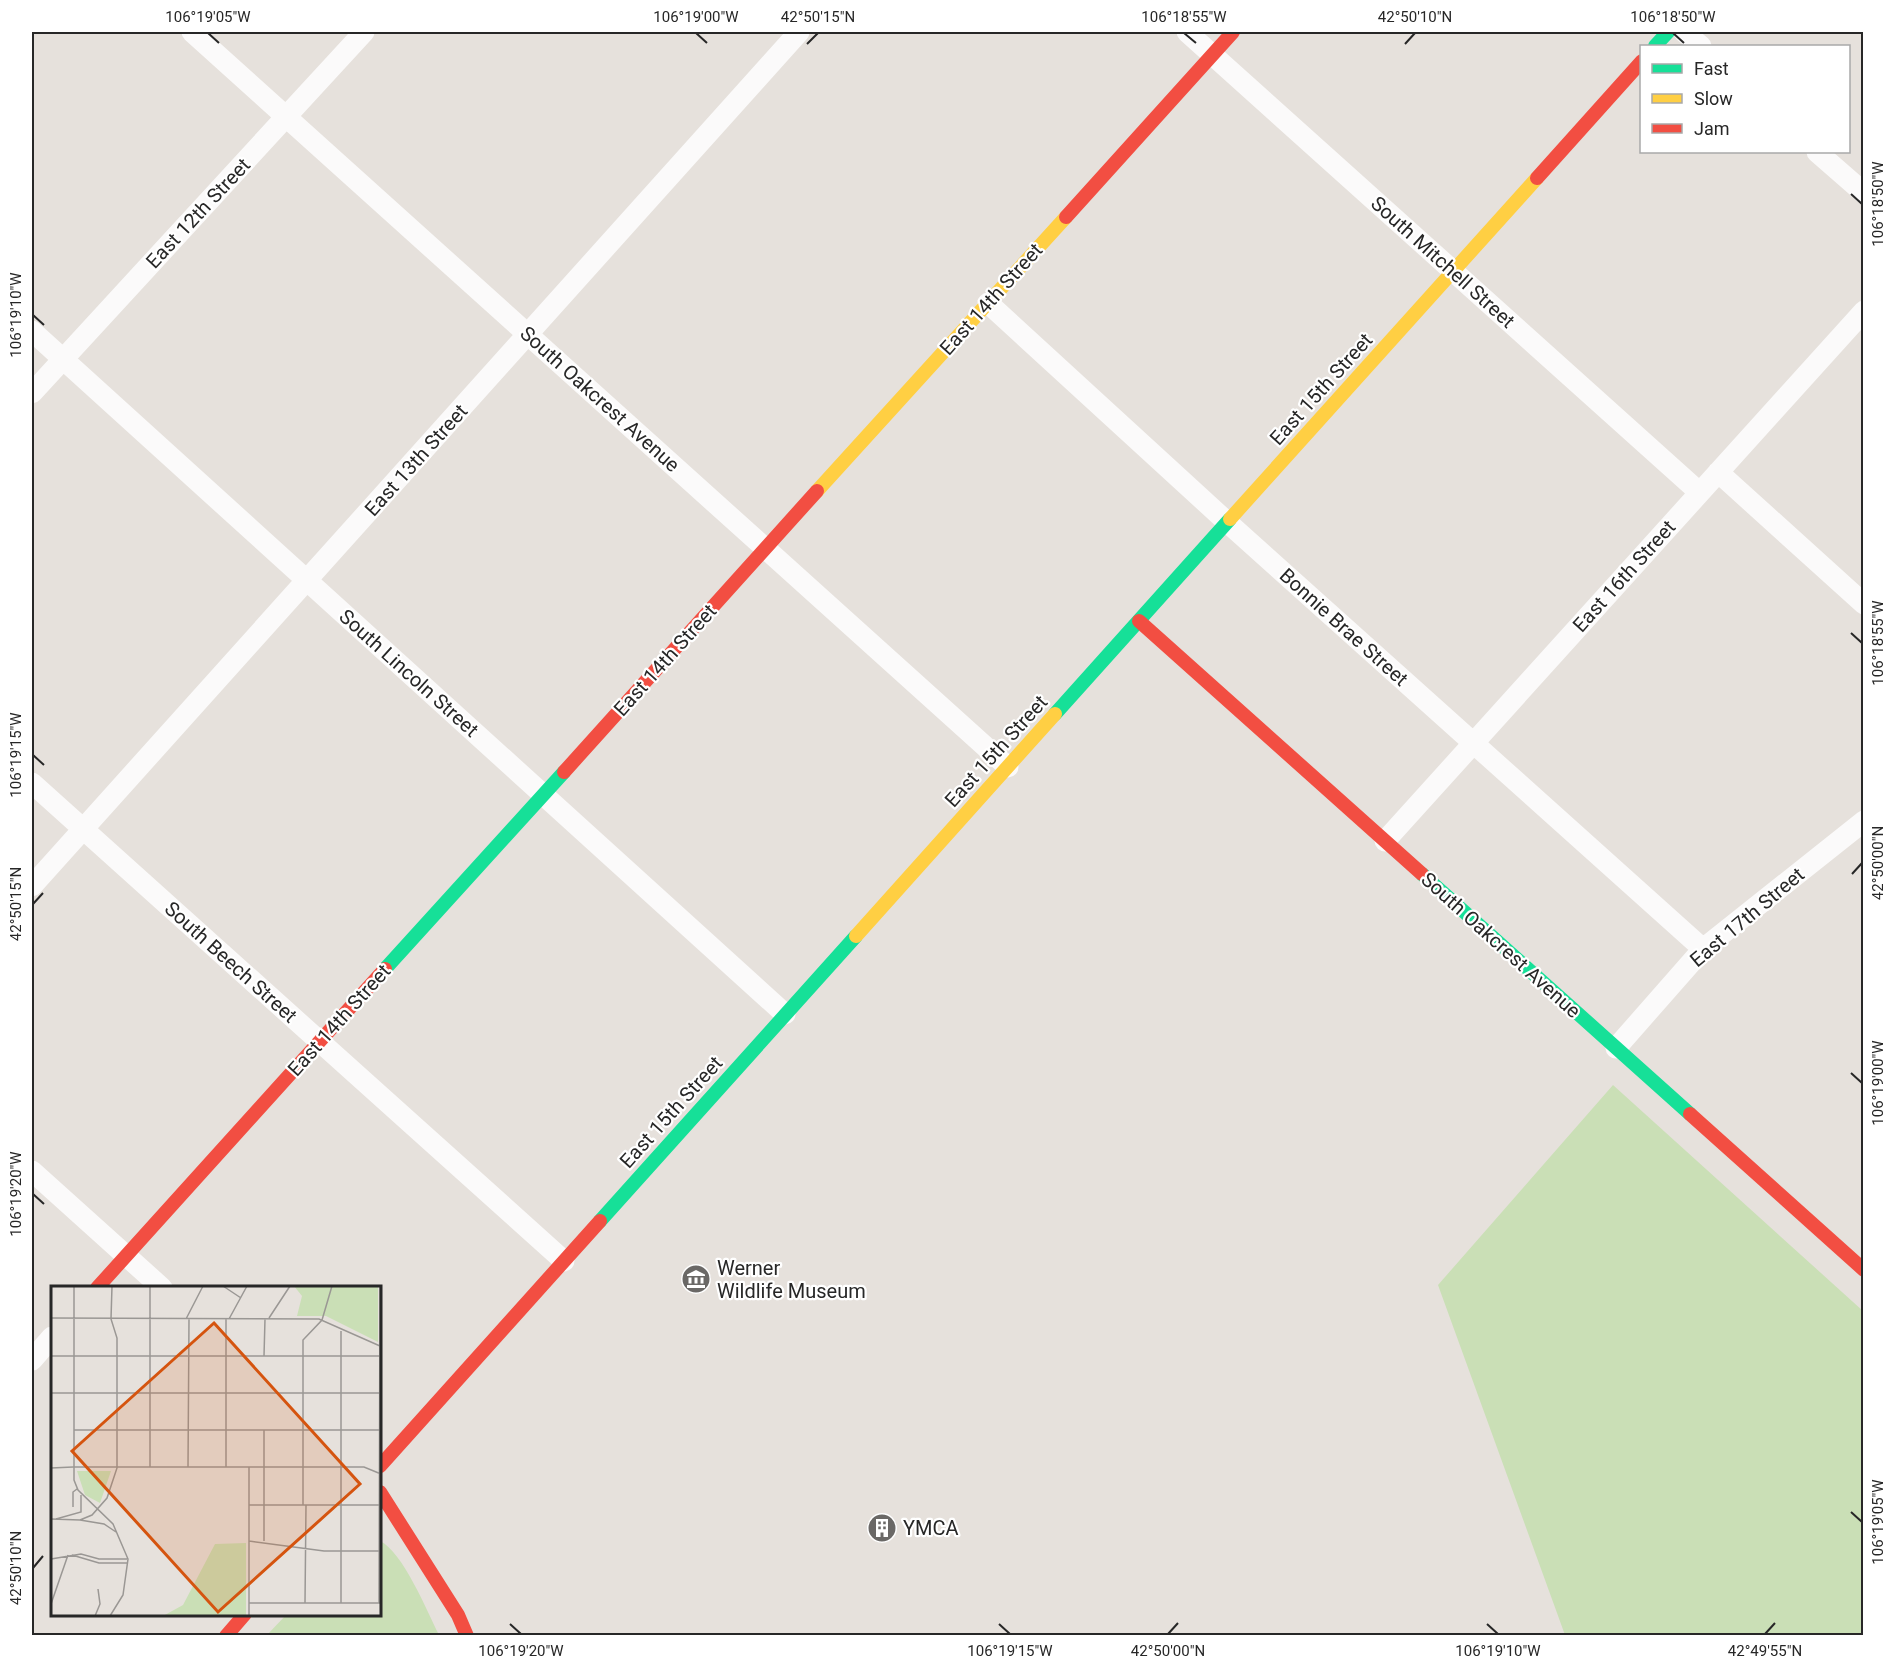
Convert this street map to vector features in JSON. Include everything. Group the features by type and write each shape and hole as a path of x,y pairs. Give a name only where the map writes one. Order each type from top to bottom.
{"street":[{"name":"South Oakcrest Avenue","path":"192,32 1008,767"},
{"name":"East 12th Street","path":"32,393 364,32"},
{"name":"East 13th Street","path":"32,886 799,32"},
{"name":"South Mitchell Street","path":"1187,32 1699,492"},
{"name":"East 14th Street","path":"98,1286 1233,32"},
{"path":"1656,45 1668,32"},
{"path":"1684,32 1700,45"},
{"name":"East 15th Street","path":"381,1465 1640,62"},
{"path":"1818,153 1863,193"},
{"name":"Bonnie Brae Street","path":"988,303 1227,522 1704,949"},
{"name":"East 16th Street","path":"1385,841 1863,311"},
{"name":"South Lincoln Street","path":"32,331 785,1014"},
{"path":"1718,472 1863,604"},
{"name":"South Oakcrest Avenue","path":"1139,621 1863,1270"},
{"name":"South Beech Street","path":"32,783 564,1261"},
{"name":"East 17th Street","path":"1616,1048 1704,949 1863,821"},
{"path":"32,1171 161,1286"},
{"path":"32,1360 51,1338"},
{"path":"381,1494 458,1615 468,1635"},
{"path":"226,1635 243,1616"}],"green space":[{"path":"1613,1085 1863,1311 1863,1635 1565,1635 1438,1285"},
{"path":"381,1542 389,1547 406,1569 439,1635 267,1635 285,1616 381,1616"}],"traffic: fast":[{"path":"1656,45 1668,32"},
{"path":"1055,714 1230,519"},
{"path":"385,969 564,772"},
{"path":"1422,874 1690,1114"},
{"path":"600,1221 856,936"}],"traffic: slow":[{"path":"1230,519 1537,178"},
{"path":"817,491 1066,217"},
{"path":"856,936 1055,714"}],"traffic: jam":[{"path":"1066,217 1233,32"},
{"path":"1537,178 1640,63"},
{"path":"564,772 817,491"},
{"path":"1139,621 1422,874"},
{"path":"99,1286 385,969"},
{"path":"1690,1114 1864,1270"},
{"path":"381,1465 600,1221"},
{"path":"381,1494 458,1615 467,1636"},
{"path":"226,1636 243,1616"}],"place":[{"name":"Werner Wildlife Museum","path":"696,1279"},
{"name":"YMCA","path":"882,1528"}]}
